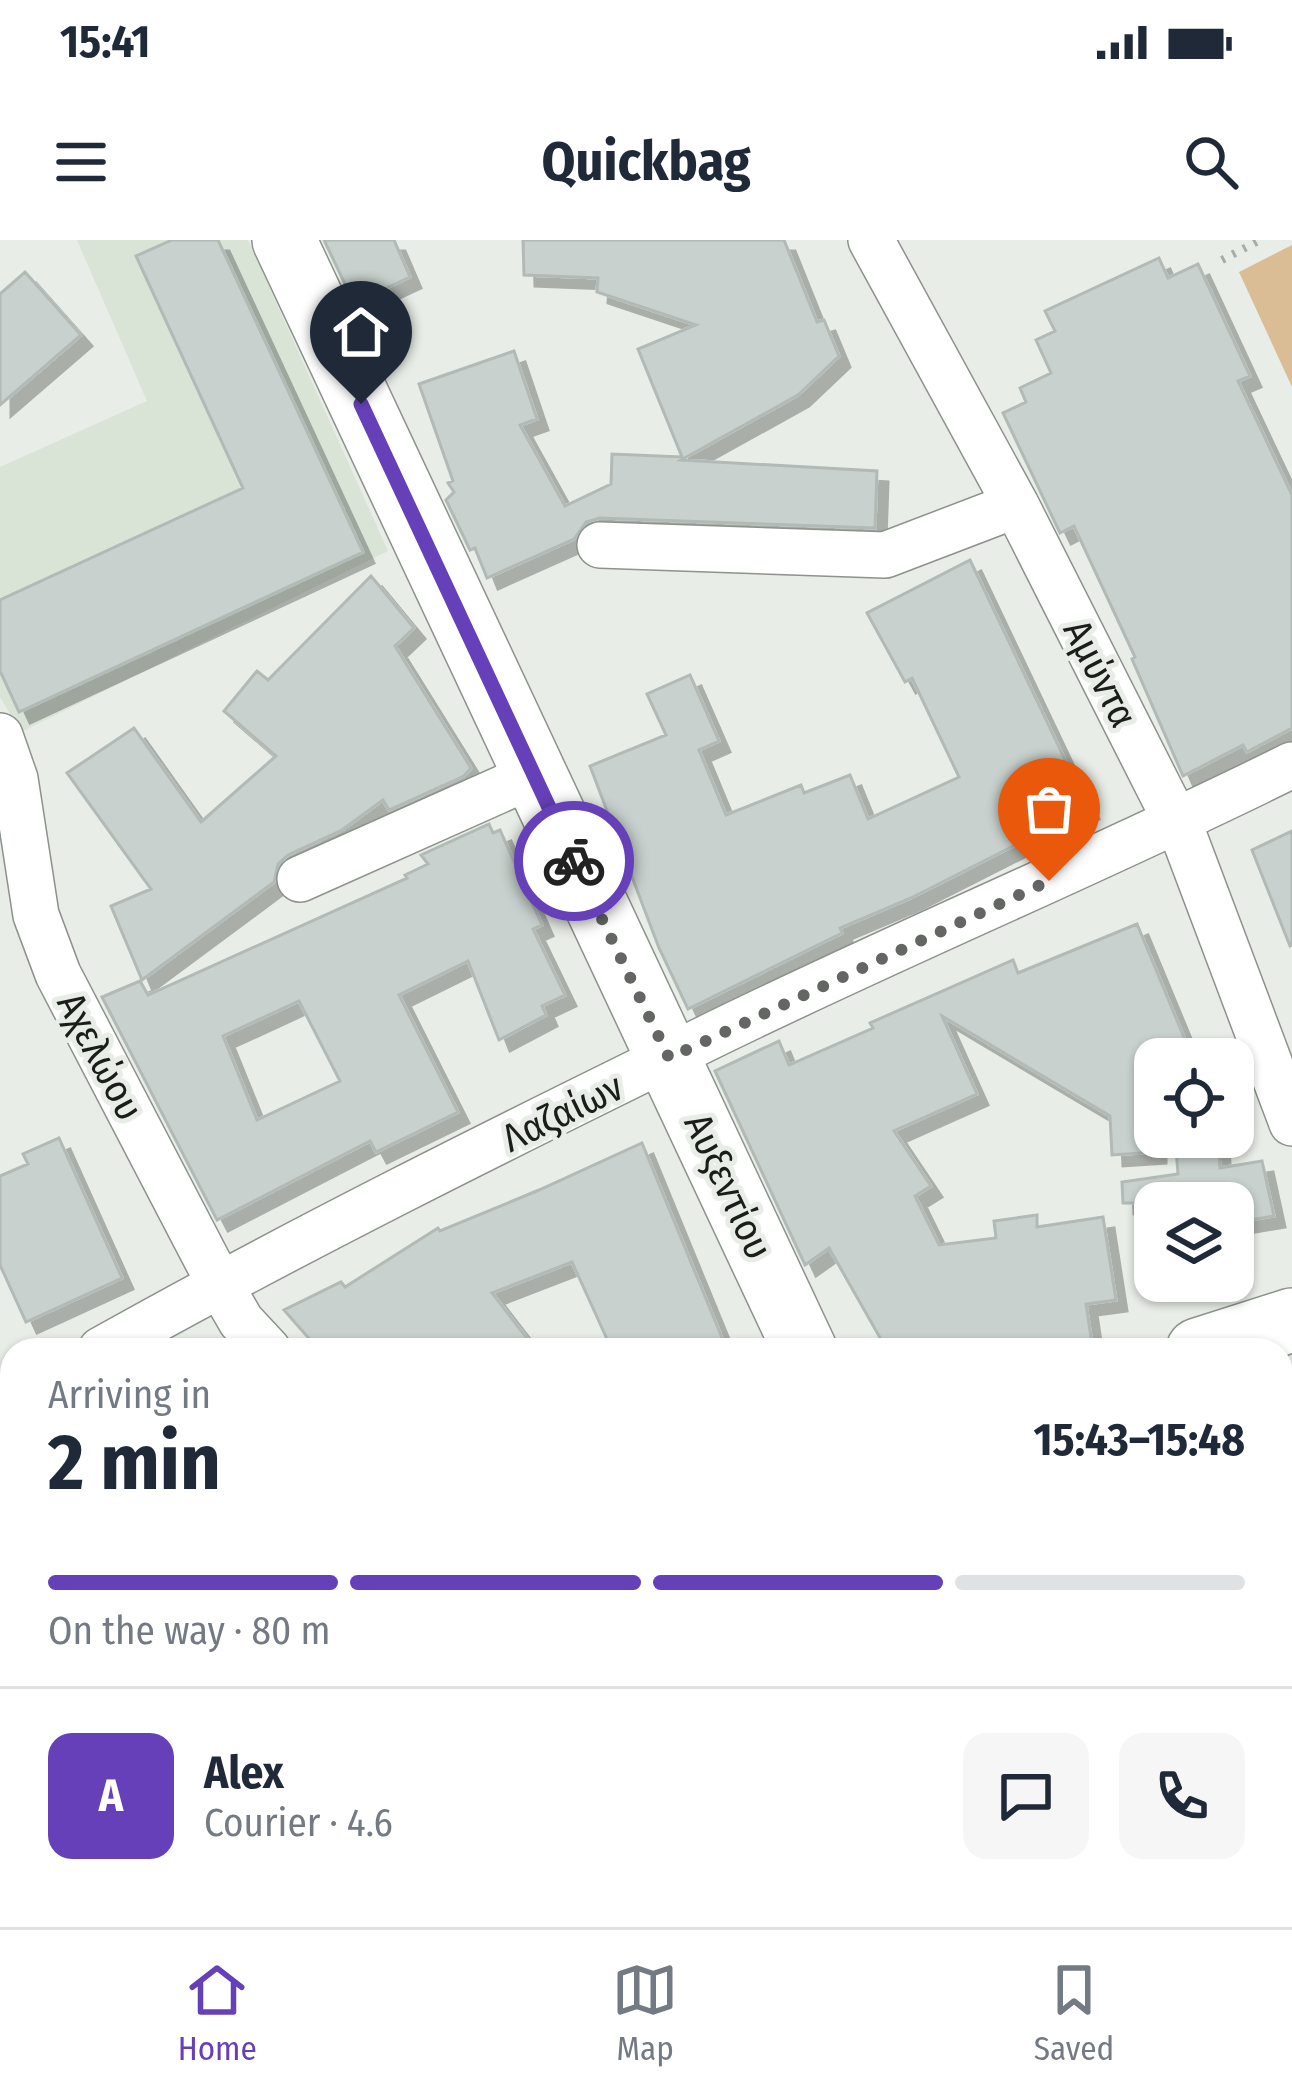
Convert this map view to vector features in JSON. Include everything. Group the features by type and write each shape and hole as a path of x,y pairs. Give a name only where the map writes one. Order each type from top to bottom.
{"street":[{"name":"Αυξεντίου","path":"284,240 800,1338"},
{"name":"Αμύντα","path":"871,240 1016,505 1177,823 1292,1123"},
{"path":"600,545 885,555 1016,505"},
{"name":"Αχελώου","path":"0,736 15,779 36,916 58,974 219,1283 257,1338"},
{"name":"Λαζαίων","path":"121,1338 219,1283 669,1058 1292,765"},
{"path":"300,879 533,775"},
{"path":"1236,1338 1292,1320"}],"path":[{"path":"1222,260 1261,240"}],"shaded area":[{"path":"77,240 248,240 388,551 21,732 0,697 0,467 147,401"},
{"path":"1292,245 1292,387 1239,272"}],"building":[{"path":"172,240 218,240 363,552 19,712 0,671 0,600 243,488 136,256"},
{"path":"324,240 394,240 410,277 354,303"},
{"path":"523,240 784,240 817,322 824,320 839,356 798,395 681,460 877,471 875,528 600,518 586,522 574,539 487,578 446,500 454,492 448,483 453,481 419,384 514,351 537,419 520,425 565,506 611,484 612,454 682,457 638,349 696,325 597,292 598,278 524,275"},
{"path":"1159,258 1168,278 1198,264 1250,376 1238,381 1292,495 1292,728 1247,752 1243,745 1183,776 1074,526 1060,533 1003,413 1026,402 1020,388 1051,373 1036,340 1055,331 1045,311"},
{"path":"25,272 81,335 0,405 0,294"},
{"path":"970,560 1088,808 911,898 840,928 842,933 688,1009 659,948 590,766 666,735 647,694 690,675 719,741 699,750 726,815 801,785 804,793 850,775 868,819 959,777 912,678 905,682 867,613"},
{"path":"371,576 414,628 395,646 471,768 464,776 389,810 383,800 342,830 288,855 278,864 274,882 142,980 111,906 151,889 67,773 134,728 201,822 276,756 224,711 257,671 268,680"},
{"path":"489,824 493,833 500,830 542,925 533,929 565,995 542,1006 546,1015 499,1040 468,961 399,995 458,1112 376,1152 370,1141 217,1220 102,997 140,981 148,995 407,878 405,875 428,864 421,855","holes":["299,1001 340,1081 257,1120 223,1036"]},
{"path":"1292,831 1292,945 1290,946 1252,850"},
{"path":"1137,924 1184,1038 1134,1038 1134,1153 1112,1155 1110,1116 942,1016 977,1094 894,1131 931,1186 915,1196 939,1245 996,1238 994,1221 1037,1215 1037,1227 1103,1217 1116,1300 1086,1304 1091,1338 880,1338 829,1248 805,1265 715,1071 779,1041 789,1065 873,1028 870,1023 1013,960 1018,973"},
{"path":"59,1138 122,1278 26,1322 0,1265 0,1176 28,1164 23,1154"},
{"path":"642,1143 722,1338 607,1338 572,1262 492,1293 527,1338 308,1338 284,1310 341,1282 345,1287 438,1228 539,1190"},
{"path":"1177,1158 1219,1158 1220,1168 1262,1161 1274,1216 1254,1219 1254,1182 1134,1182 1134,1203 1123,1203 1122,1182 1178,1174"}],"way so far":[{"path":"574,861 669,1058 1049,881"}],"route":[{"path":"361,404 574,861"}]}
